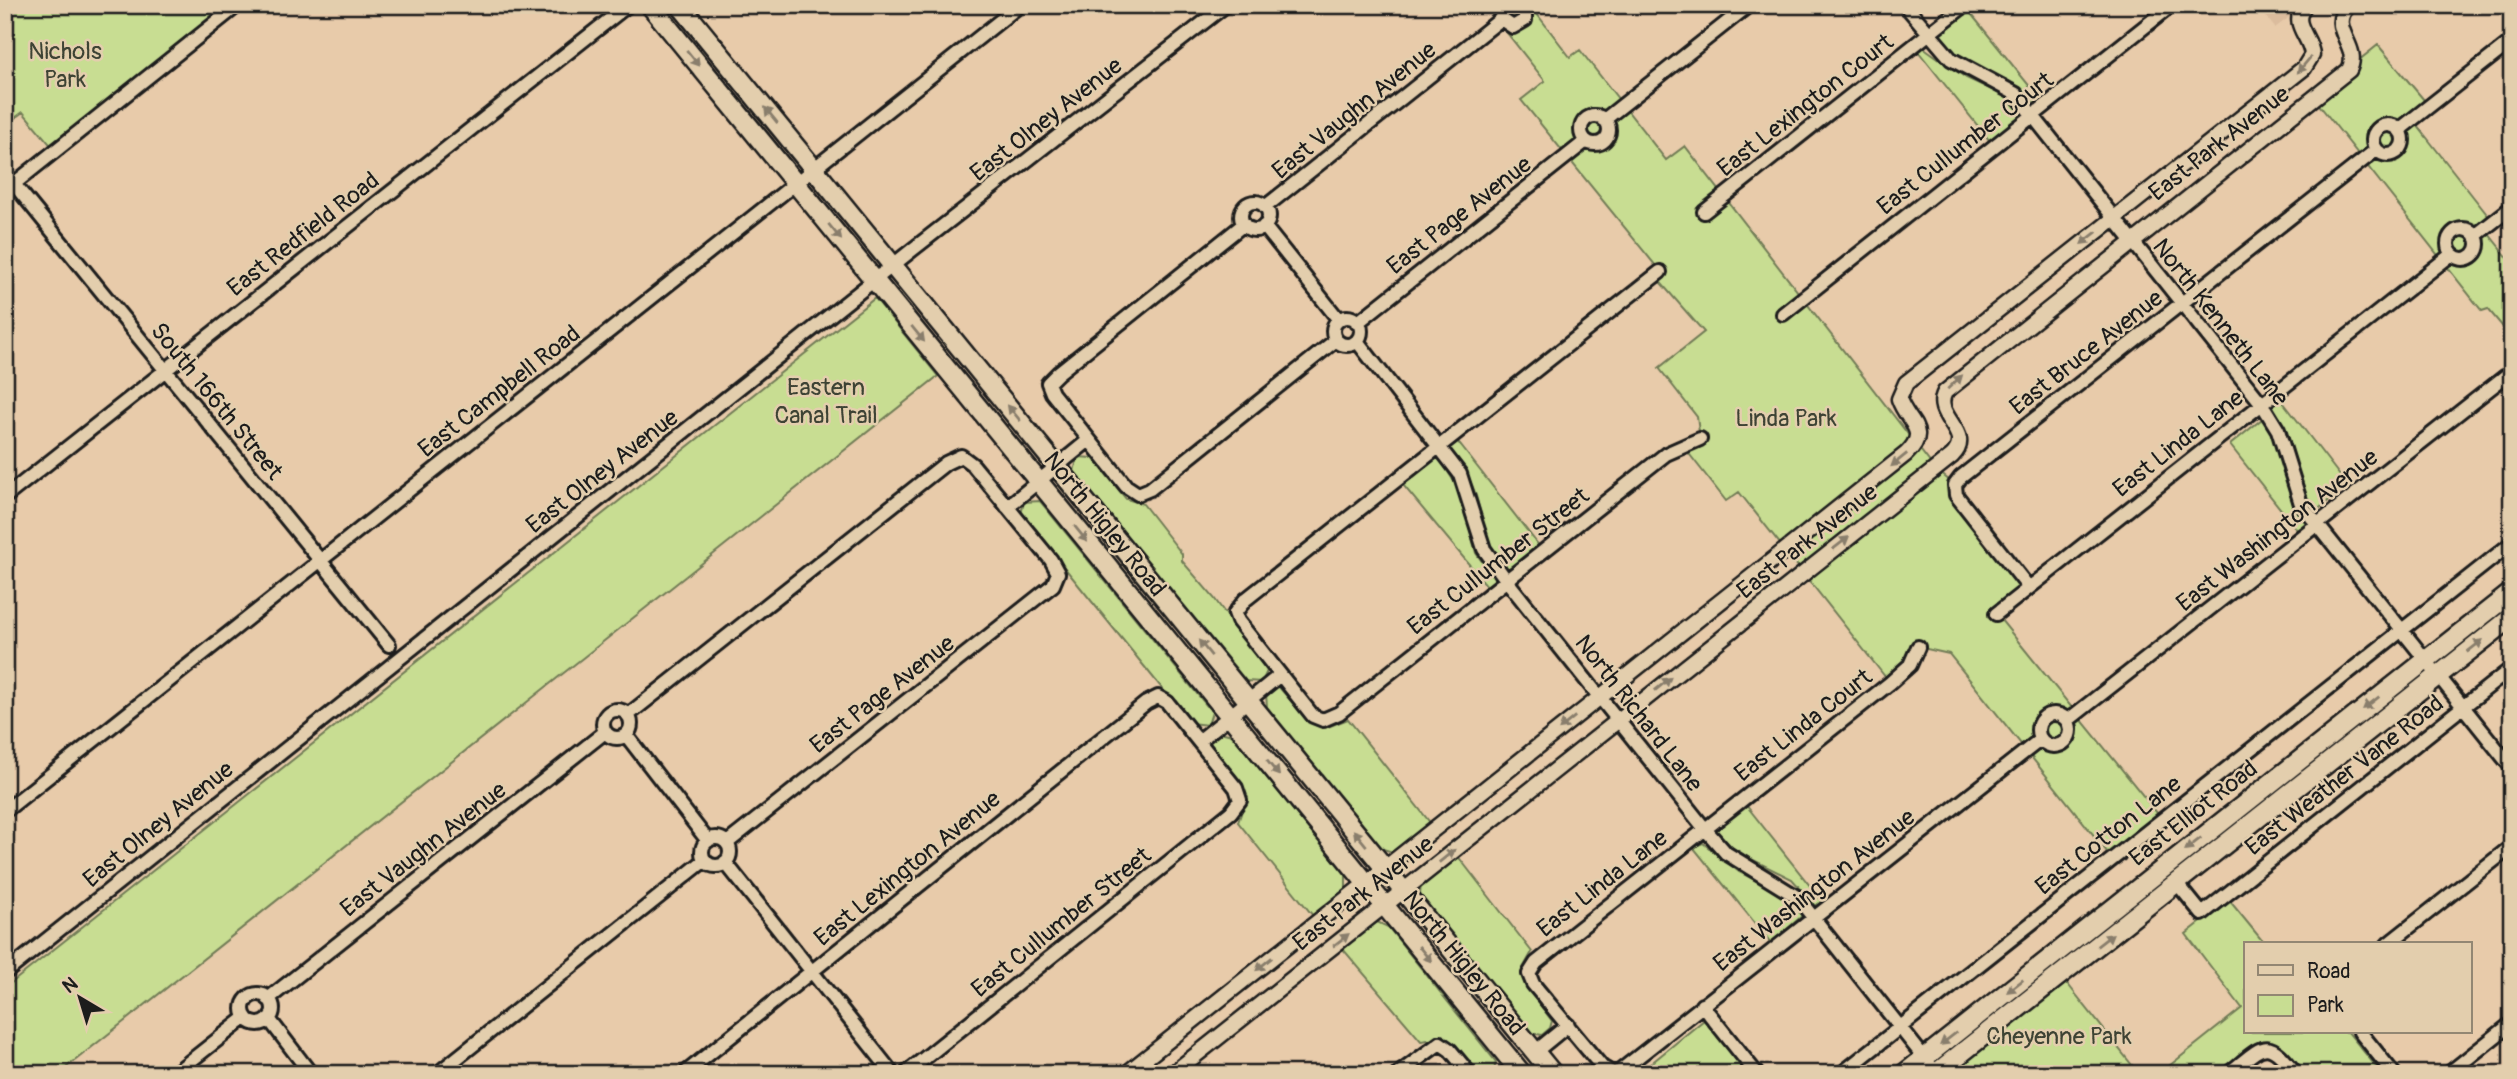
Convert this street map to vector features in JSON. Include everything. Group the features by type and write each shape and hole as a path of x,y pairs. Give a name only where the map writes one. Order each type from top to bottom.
{"main road":[{"name":"North Higley Road","path":"650,5 1366,882 1515,1071"},
{"name":"North Higley Road","path":"680,5 1553,1074"},
{"name":"East Elliot Road","path":"1936,1074 2177,883 2432,668 2512,592"},
{"name":"East Elliot Road","path":"1904,1074 2432,668 2512,617"}],"street":[{"path":"10,187 238,5"},
{"name":"East Redfield Road","path":"5,497 628,5"},
{"name":"East Campbell Road","path":"5,811 1020,5"},
{"name":"East Olney Avenue","path":"5,973 894,265 1226,5"},
{"path":"1502,5 1502,19 1511,26 1521,24 1527,15 1526,6"},
{"path":"1604,120 1749,5"},
{"name":"North Kenneth Lane","path":"1905,5 1951,59 2016,94 2262,404 2278,430 2301,504 2512,768"},
{"name":"East Lexington Court","path":"1704,212 1965,5"},
{"name":"East Cullumber Court","path":"1783,314 2172,5"},
{"name":"East Park Avenue","path":"1126,1074 1906,454 1916,443 1918,431 1899,399 1906,383 2304,68 2312,55 2309,41 2299,26 2298,19 2305,5"},
{"name":"East Park Avenue","path":"1172,1074 1952,456 1957,450 1960,438 1942,408 1941,399 1945,392 2349,69 2354,60 2353,50 2339,25 2340,18 2349,5"},
{"name":"East Vaughn Avenue","path":"1265,207 1502,19"},
{"name":"East Bruce Avenue","path":"2399,130 2512,41"},
{"path":"1593,117 1604,120 1609,129 1605,140 1596,144 1587,141 1582,132 1584,122 1593,117"},
{"name":"East Bruce Avenue","path":"2389,125 2399,130 2403,140 2399,151 2385,155 2376,150 2373,139 2377,131 2389,125"},
{"name":"East Page Avenue","path":"1357,323 1587,141"},
{"name":"East Bruce Avenue","path":"2029,588 1956,495 1955,485 1961,477 2376,150"},
{"name":"South 166th Street","path":"10,187 389,645"},
{"path":"1256,203 1265,207 1269,218 1264,226 1252,230 1244,224 1242,215 1247,206 1256,203"},
{"name":"East Linda Lane","path":"2475,236 2512,207"},
{"path":"1244,224 1048,383 1052,393 1089,440 1126,486 1138,494 1150,489 1336,340"},
{"path":"1264,226 1339,320"},
{"name":"East Linda Lane","path":"2467,230 2475,236 2478,246 2471,257 2461,259 2452,254 2449,240 2456,232 2467,230"},
{"name":"East Linda Lane","path":"1996,614 2452,254"},
{"path":"1199,741 1280,675 1235,613 1245,600 1661,272"},
{"path":"1349,318 1357,323 1360,333 1357,341 1346,345 1336,340 1333,330 1339,320 1349,318"},
{"name":"North Richard Lane","path":"1357,341 1460,474 1484,549 1507,580 1705,829 1726,853 1751,872 1780,884 1797,897 1936,1074"},
{"name":"East Washington Avenue","path":"2067,721 2512,371"},
{"name":"East Cullumber Street","path":"1280,675 1313,716 1324,720 1339,713 1666,454 1700,439"},
{"path":"1007,507 1089,440"},
{"name":"East Vaughn Avenue","path":"245,1018 243,1009 250,997 260,995 268,999 605,732 604,719 610,712 618,710 628,715 947,463 961,456 973,465 1007,507"},
{"name":"East Page Avenue","path":"727,843 1053,585 1058,573 1007,507"},
{"name":"East Cotton Lane","path":"1841,1074 2512,542"},
{"name":"East Linda Court","path":"1705,829 1900,674 1910,665 1918,647"},
{"name":"East Weather Vane Road","path":"2177,883 2202,914 2512,668"},
{"name":"East Lexington Avenue","path":"684,1074 1158,697 1167,702 1199,741"},
{"path":"626,735 631,723 628,715"},
{"name":"East Washington Avenue","path":"2055,715 2067,721 2069,735 2063,743 2052,746 2041,739 2039,727 2044,719 2055,715"},
{"path":"605,732 615,738 626,735"},
{"path":"626,735 708,841"},
{"name":"East Washington Avenue","path":"1612,1073 1620,1071 2041,739"},
{"name":"East Cullumber Street","path":"905,1074 1231,812 1240,800 1236,788 1199,741"},
{"name":"East Linda Lane","path":"1568,1025 1533,984 1529,974 1535,963 1705,829"},
{"path":"720,838 727,843 730,855 725,862 713,865 705,860 702,852 708,841 720,838"},
{"path":"2391,942 2512,846"},
{"path":"437,1074 705,860"},
{"path":"725,862 893,1074"},
{"path":"268,999 272,1009 269,1019"},
{"path":"1702,1006 1757,1074"},
{"path":"174,1074 245,1018 257,1024 269,1019"},
{"path":"269,1019 311,1074"},
{"path":"2448,1074 2512,1023"},
{"path":"1535,1052 1568,1025 1602,1067 1612,1073"},
{"path":"2362,1034 2394,1074"},
{"path":"1398,1074 1440,1043 1470,1074"},
{"path":"2228,1074 2259,1049 2269,1047 2279,1051 2296,1074"}],"shaded area":[{"path":"2257,5 2305,5 2275,28"}],"green space":[{"name":"Nichols Park","path":"5,5 242,5 53,148 23,112 5,125"},
{"name":"Linda Park","path":"1485,5 1530,5 1570,57 1580,50 1666,160 1685,146 1935,469 1955,485 2029,588 1996,614 2162,819 2112,858 1949,654 1918,647 1890,683 1739,492 1726,501 1683,446 1700,439 1697,417 1659,368 1704,332 1655,276 1660,271 1521,100 1545,81"},
{"path":"1968,10 2040,99 2033,105 2009,81 1953,54 1937,34"},
{"path":"2378,45 2429,106 2413,120 2493,222 2485,229 2512,263 2512,338 2488,309 2482,311 2313,97"},
{"path":"1923,47 1966,78 2005,96 2023,114 1990,141 1918,51"},
{"name":"Eastern Canal Trail","path":"875,298 938,376 58,1074 5,1074 5,988"},
{"path":"2280,398 2347,485 2315,512 2296,476 2289,438 2269,407"},
{"path":"2262,419 2275,438 2292,499 2307,524 2298,531 2230,445"},
{"path":"1457,441 1540,547 1506,573 1490,545 1471,483 1448,448"},
{"path":"1438,456 1460,491 1476,553 1496,581 1487,586 1403,485"},
{"path":"1078,457 1093,458 1126,499 1143,504 1182,554 1182,561 1214,598 1267,671 1262,682 1246,681 1074,471"},
{"path":"1040,501 1212,712 1208,725 1190,723 1021,514 1024,502"},
{"path":"1278,686 1309,722 1325,728 1348,719 1432,825 1396,853 1383,849 1267,707 1266,694"},
{"path":"1220,732 1232,735 1346,875 1346,893 1314,917 1238,822 1244,798 1243,789 1240,781 1211,748 1210,740"},
{"path":"1746,805 1822,901 1816,906 1792,879 1737,852 1713,828"},
{"path":"1703,843 1739,872 1775,890 1803,915 1771,943 1693,847"},
{"path":"1457,855 1532,952 1522,970 1526,986 1552,1021 1550,1028 1542,1035 1531,1033 1420,896 1421,882"},
{"name":"Cheyenne Park","path":"2229,900 2263,942 2244,942 2244,1034 2350,1034 2382,1074 2303,1074 2283,1048 2266,1041 2252,1047 2218,1074 2159,1074 2242,1008 2186,934"},
{"path":"1375,921 1388,927 1496,1062 1493,1074 1477,1074 1449,1042 1421,1041 1342,948"},
{"name":"Cheyenne Park","path":"2066,982 2139,1074 1951,1074 1955,1068"},
{"path":"1704,1020 1748,1074 1638,1074"}]}
